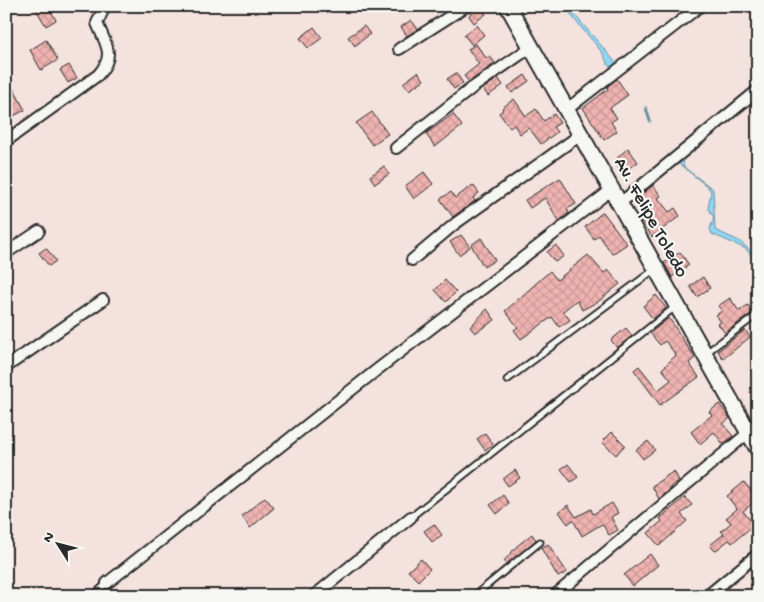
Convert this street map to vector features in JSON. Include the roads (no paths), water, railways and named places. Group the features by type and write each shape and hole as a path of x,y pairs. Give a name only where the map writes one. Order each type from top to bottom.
{"main road":[{"name":"Av. Felipe Toledo","path":"508,6 703,355 758,448"}],"street":[{"path":"6,141 98,75 108,64 109,51 97,23 105,6"},
{"path":"399,49 466,6"},
{"path":"566,110 700,6"},
{"path":"396,148 472,88 531,47"},
{"path":"619,204 758,90"},
{"path":"412,260 456,223 580,135"},
{"path":"108,583 378,369 611,190"},
{"path":"6,252 39,231"},
{"path":"6,367 103,300"},
{"path":"554,596 748,433"},
{"path":"314,596 411,517"},
{"path":"707,596 758,554"}],"lane":[{"path":"507,380 655,268"},
{"path":"411,517 676,306"},
{"path":"703,355 758,314"},
{"path":"474,596 540,542"},
{"path":"93,596 108,583"}],"water":[{"path":"565,6 617,64 611,68 609,66 603,54"},
{"path":"684,161 683,165 686,169 713,189 715,230 739,241 758,257 758,264 746,249 712,234 710,229 714,218 708,208 711,192 708,187 678,163"}],"waterway":[{"path":"646,108 650,121"}]}
